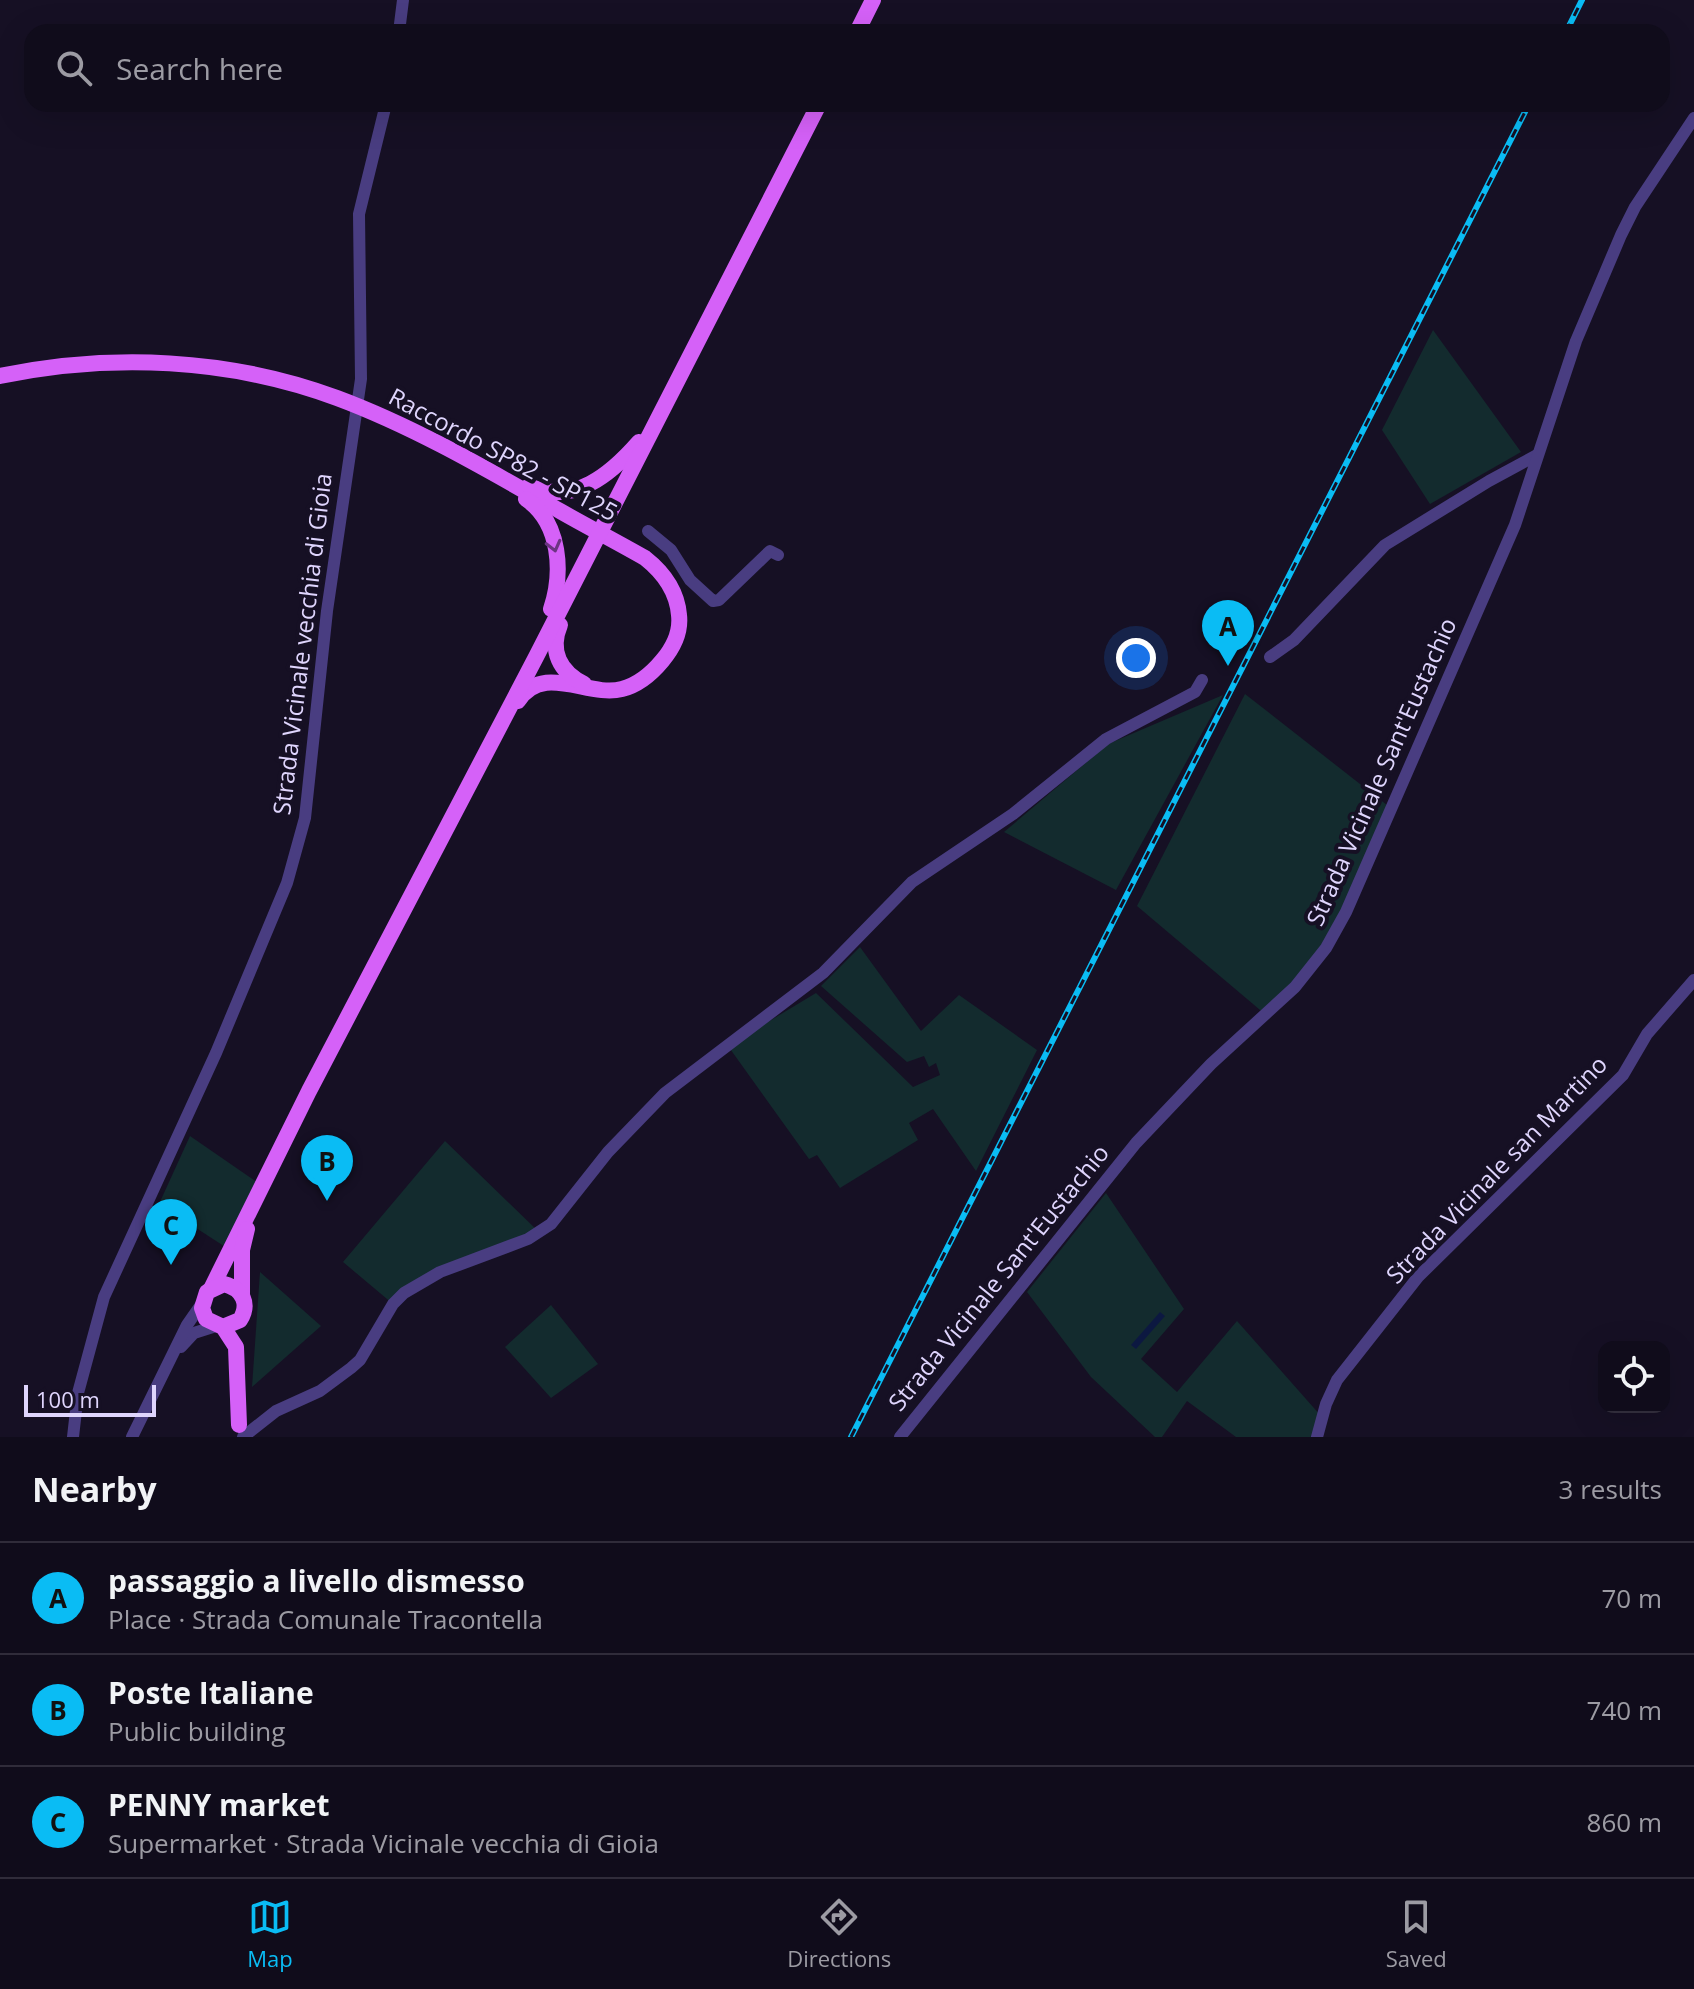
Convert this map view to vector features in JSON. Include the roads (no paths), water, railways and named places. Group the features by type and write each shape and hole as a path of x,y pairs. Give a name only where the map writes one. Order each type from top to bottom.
{"main road":[{"path":"861,24 873,0"},
{"path":"240,1433 238,1355 233,1341 220,1327 206,1319 207,1295 815,112"},
{"name":"Raccordo SP82 - SP125","path":"0,376 60,365 113,361 177,363 274,380 357,407 487,469 645,558 662,573 676,601 679,626 671,649 647,676 620,690 593,688"},
{"path":"487,469 537,490 569,492 600,480 614,469 657,420"},
{"path":"487,469 532,503 553,537 559,567 558,580 536,657"},
{"path":"585,559 558,630 555,647 562,668 593,688"},
{"path":"492,740 522,696 539,684 548,681 593,688"},
{"path":"242,1295 242,1250 252,1213 273,1163"},
{"path":"207,1295 224,1284 237,1290 245,1301 240,1433"},
{"path":"220,1327 235,1324 243,1315"}],"street":[{"path":"400,24 403,0"},
{"name":"Strada Vicinale vecchia di Gioia","path":"73,1437 78,1393 104,1297 216,1053 287,883 305,818 327,611 361,379 359,214 384,112"},
{"name":"Strada Vicinale Sant'Eustachio","path":"900,1437 1136,1143 1211,1064 1287,996 1326,948 1346,912 1405,781 1515,525 1576,341 1621,235 1635,207 1694,118"},
{"path":"1270,657 1294,640 1385,545 1537,455"},
{"path":"648,531 671,550 690,580 713,601 719,600 770,551 778,555"},
{"path":"240,1433 276,1411 320,1391 351,1368 360,1360 393,1304 404,1293 440,1272 528,1239 551,1224 608,1152 665,1093 823,973 912,882 1013,814 1106,739 1195,692 1202,680"},
{"name":"Strada Vicinale san Martino","path":"1317,1437 1321,1416 1337,1380 1418,1277 1623,1075 1647,1034 1694,980"},
{"path":"132,1437 187,1325 207,1295"},
{"path":"171,1358 194,1333 220,1327"}],"water":[{"path":"1160,1312 1165,1316 1136,1349 1131,1345"}],"railway":[{"path":"1570,24 1582,0"},
{"path":"851,1437 1525,112"}],"place":[{"name":"passaggio a livello dismesso","path":"1228,666"},
{"name":"Poste Italiane","path":"327,1201"},
{"name":"PENNY market","path":"171,1265"}]}
